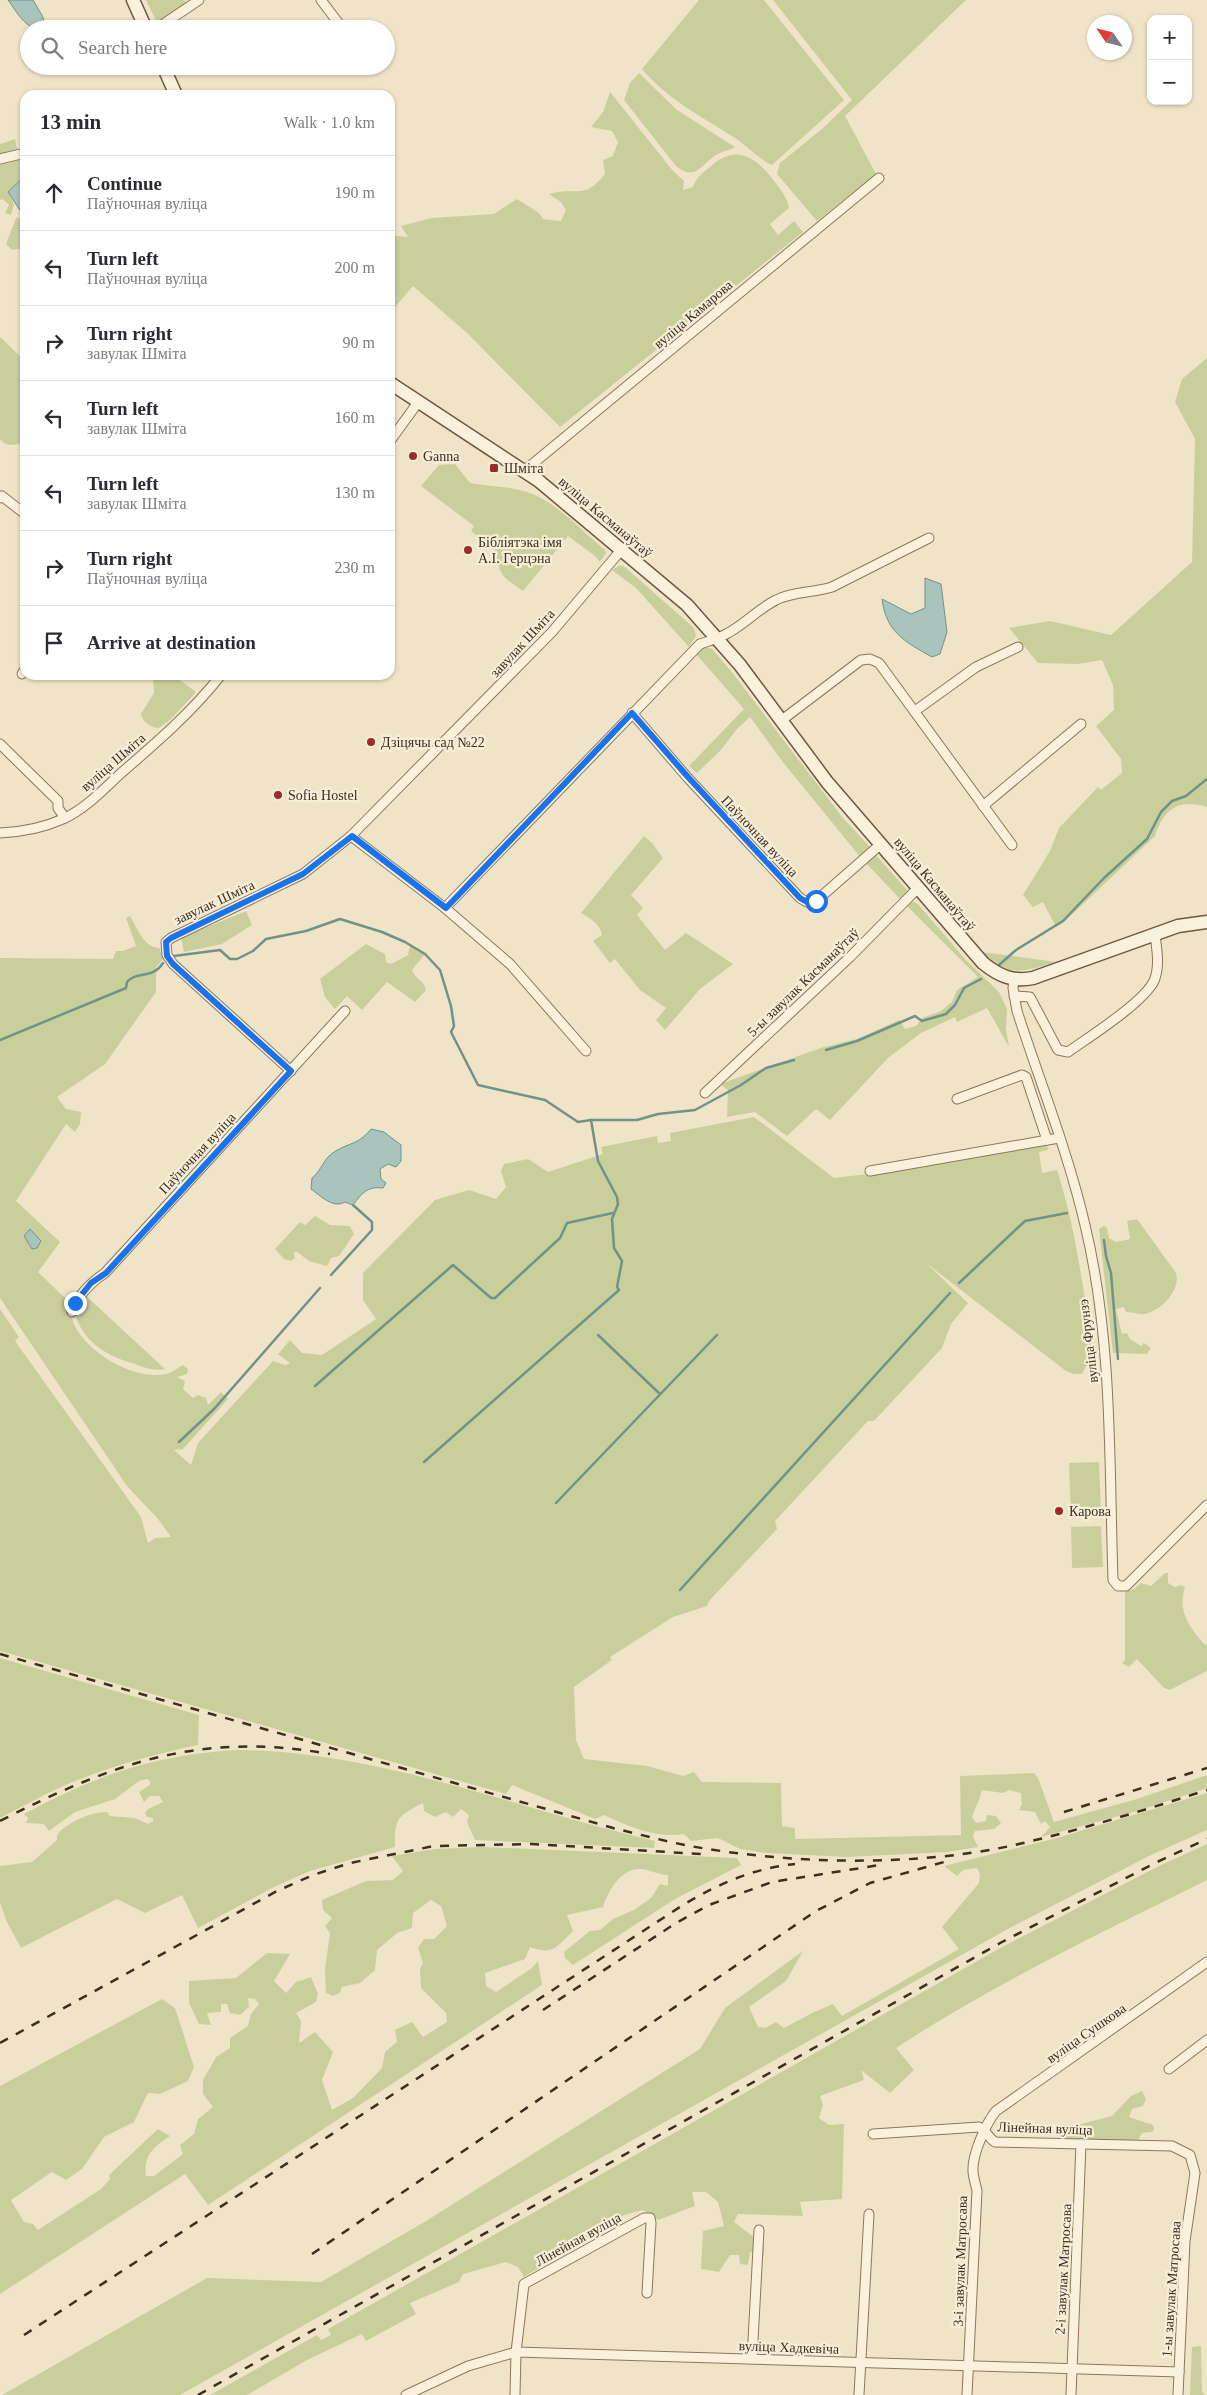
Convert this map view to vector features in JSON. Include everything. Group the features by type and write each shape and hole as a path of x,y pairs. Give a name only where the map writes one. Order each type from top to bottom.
{"main road":[{"path":"133,0 142,20"},
{"path":"167,75 174,90"},
{"name":"вуліца Касманаўтаў","path":"395,386 524,471 622,549 687,605 718,637 828,782 983,963 998,974 1014,980"},
{"path":"1014,980 1034,978 1178,926 1207,922"}],"street":[{"path":"169,20 199,0"},
{"path":"321,0 337,20"},
{"path":"0,159 20,154"},
{"name":"вуліца Камарова","path":"524,471 879,178"},
{"path":"395,434 419,401"},
{"path":"0,498 2,496 20,510"},
{"path":"446,908 694,649 729,633 755,612 776,600 790,594 816,592 832,587 929,538"},
{"name":"завулак Шміта","path":"291,1071 173,964 167,956 166,942 303,874 352,836 552,632 622,549"},
{"path":"915,711 976,667 1018,647"},
{"path":"782,720 861,660 870,658 879,663 1012,845"},
{"name":"вуліца Шміта","path":"0,833 17,832 65,818 89,802 157,742 205,696 217,680"},
{"name":"Паўночная вуліца","path":"632,713 688,777 800,898 807,902 816,901 881,844"},
{"path":"983,806 1080,724"},
{"path":"0,744 58,801 58,808 65,818"},
{"path":"352,836 446,908 510,964 586,1051"},
{"name":"5-ы завулак Касманаўтаў","path":"705,1093 850,957 918,888"},
{"path":"1014,996 1030,997 1058,1050 1068,1052 1149,989 1156,974 1158,952 1155,935"},
{"name":"вуліца Фрунзэ","path":"1014,980 1014,996 1085,1224 1107,1366 1113,1580 1118,1586 1126,1586 1207,1505"},
{"name":"Паўночная вуліца","path":"72,1312 75,1303 91,1283 106,1273 345,1011"},
{"path":"957,1099 1022,1075 1026,1077 1047,1140"},
{"path":"870,1171 1059,1138"},
{"name":"вуліца Сушкова","path":"986,2130 996,2111 1207,1962"},
{"path":"1169,2069 1207,2040"},
{"name":"Лінейная вуліца","path":"873,2134 952,2130 973,2127 986,2130 990,2139 996,2142 1172,2146 1190,2155"},
{"name":"3-і завулак Матросава","path":"967,2395 977,2191 973,2172 974,2157 986,2130"},
{"name":"2-і завулак Матросава","path":"1071,2395 1082,2144"},
{"name":"1-ы завулак Матросава","path":"1178,2395 1185,2241 1194,2173 1194,2162 1190,2155"},
{"path":"859,2395 869,2214"},
{"name":"Лінейная вуліца","path":"516,2352 524,2284 644,2218 650,2218 651,2223 648,2293"},
{"path":"752,2358 759,2230"},
{"path":"515,2395 516,2352"},
{"name":"вуліца Хадкевіча","path":"406,2395 468,2366 516,2352 752,2358 861,2364 1179,2372"}],"green space":[{"path":"146,0 184,0 188,5 166,20 156,20"},
{"path":"699,0 764,0 844,100 772,165 735,138 674,99 642,69"},
{"path":"773,0 966,0 845,116 876,174 817,221 777,174 780,163 823,128 852,100"},
{"path":"639,73 677,110 735,147 716,155 693,172 683,171 676,166 624,100 630,83"},
{"path":"610,92 673,171 684,181 683,190 693,187 704,171 728,156 745,156 753,160 767,173 787,200 789,208 770,224 778,235 794,221 803,232 560,427 467,333 413,286 395,307 395,235 408,237 401,226 432,218 494,214 517,199 539,213 543,219 561,221 566,210 561,202 549,194 585,190 591,187 605,174 603,160 613,156 618,142 612,131 591,127 603,112"},
{"path":"15,139 18,153 20,154 20,181 8,192 14,204 11,215 5,213 9,205 3,199 0,200 0,144"},
{"path":"16,218 20,218 20,249 12,250 6,244"},
{"path":"0,337 20,356 20,444 9,445 0,439"},
{"path":"1207,358 1207,807 1188,804 1174,808 1163,819 1155,836 1064,922 1056,927 1043,902 1033,907 1023,895 1050,851 1059,828 1098,787 1101,790 1122,773 1121,759 1096,726 1114,710 1113,685 1102,660 1077,664 1038,663 1009,628 1050,621 1111,635 1192,562 1195,439 1175,402 1182,379"},
{"path":"455,464 470,483 519,490 545,500 572,520 606,553 600,562 595,556 568,536 523,591 503,575 496,551 471,531 474,526 421,486 439,465"},
{"path":"620,565 625,567 694,628 696,636 689,647 636,588 612,570"},
{"path":"706,647 712,649 731,671 843,818 870,847 861,858 782,761 750,717 737,729 720,751 697,773 689,766 744,709 696,654"},
{"path":"153,680 180,680 196,692 171,719 159,728 148,724 143,720 141,714 154,693"},
{"path":"644,836 663,858 631,895 643,908 637,915 665,950 686,933 733,964 700,989 665,1030 656,1020 666,1008 640,990 615,959 610,963 593,941 602,935 601,931 591,919 581,913"},
{"path":"875,854 907,890 908,893 902,901 865,862"},
{"path":"912,901 918,904 965,959 999,992 1007,1009 1006,1029 1009,1047 987,1008 957,1022 955,1017 921,1033 888,1058 830,1120 816,1109 787,1136 755,1112 727,1117 728,1090 720,1084 824,1047 857,1039 899,1020 905,1029 916,1026 922,1018 941,1011 952,1002 957,990 978,977 906,905"},
{"path":"246,911 252,925 222,944 184,952 181,938"},
{"path":"130,916 145,941 153,947 159,948 164,958 156,967 156,992 105,1064 57,1097 66,1109 81,1112 80,1124 75,1132 66,1124 16,1201 60,1242 38,1272 70,1303 72,1318 78,1332 89,1345 103,1356 135,1372 151,1375 166,1374 183,1365 188,1369 187,1374 177,1377 185,1381 183,1389 193,1398 198,1395 206,1398 208,1405 221,1392 228,1399 183,1449 174,1450 191,1465 198,1443 273,1361 285,1365 290,1363 278,1354 290,1340 302,1353 322,1355 376,1319 363,1300 363,1273 435,1200 469,1190 496,1199 506,1187 501,1171 504,1164 528,1159 548,1172 603,1154 601,1147 657,1136 658,1143 671,1141 670,1133 754,1117 834,1178 884,1172 1047,1144 1048,1150 1039,1152 1042,1173 1057,1170 1064,1193 1079,1264 1094,1359 1090,1359 1082,1374 1066,1371 926,1263 968,1303 951,1324 942,1348 874,1421 868,1421 775,1521 777,1529 709,1601 707,1606 673,1617 610,1657 612,1660 574,1687 576,1740 584,1759 647,1766 683,1776 694,1772 702,1782 781,1783 782,1826 795,1828 795,1839 961,1835 960,1776 1034,1773 1038,1778 1054,1822 1137,1799 1207,1775 1207,1788 1137,1811 1041,1837 1050,1827 1045,1821 1041,1824 1035,1812 1019,1810 1022,1804 1021,1793 1009,1790 1003,1793 982,1790 972,1817 976,1823 986,1821 987,1815 996,1816 1001,1823 994,1829 975,1831 973,1836 978,1847 947,1852 847,1857 766,1853 740,1849 718,1838 691,1841 684,1834 664,1835 653,1833 604,1815 595,1819 512,1785 506,1794 0,1651 0,1309 19,1337 15,1341 141,1517 148,1543 155,1538 171,1537 158,1519 127,1486 0,1298 0,958 113,959 116,951 123,951 136,946 126,918"},
{"path":"366,944 385,954 386,962 391,964 408,955 410,945 425,954 412,970 426,990 415,1002 387,982 362,1010 347,996 335,1009 325,997 320,979"},
{"path":"982,952 1056,962 1016,971 1000,966"},
{"path":"315,1216 330,1225 350,1226 354,1234 339,1256 331,1258 327,1266 309,1261 296,1251 294,1253 295,1258 291,1261 284,1259 275,1249 300,1222 305,1225"},
{"path":"1137,1219 1176,1273 1176,1286 1164,1304 1151,1312 1141,1314 1126,1312 1124,1307 1116,1309 1122,1334 1127,1333 1130,1339 1141,1346 1144,1343 1151,1348 1147,1354 1113,1353 1099,1229 1104,1226 1107,1228 1109,1238 1116,1242 1130,1239 1127,1221"},
{"path":"85,1295 165,1369 150,1369 125,1361 98,1347 84,1333 75,1314"},
{"path":"1099,1462 1101,1515 1071,1516 1069,1463"},
{"path":"1101,1526 1103,1567 1072,1568 1071,1527"},
{"path":"1165,1573 1168,1573 1168,1583 1175,1587 1181,1585 1185,1587 1183,1604 1186,1619 1205,1645 1207,1644 1207,1671 1170,1690 1164,1688 1137,1659 1129,1667 1122,1663 1125,1660 1125,1592 1134,1589 1141,1583 1151,1586"},
{"path":"0,1658 199,1715 198,1745 162,1753 93,1774 52,1791 0,1818"},
{"path":"240,1750 293,1753 398,1771 655,1841 654,1848 475,1840 467,1822 469,1815 461,1809 453,1817 446,1812 435,1817 424,1811 423,1803 408,1811 399,1819 395,1830 395,1847 310,1871 274,1887 198,1928 182,1895 145,1913 117,1899 21,1948 7,1922 0,1903 0,1866 32,1862 57,1840 57,1835 61,1830 80,1819 101,1812 107,1812 110,1816 135,1818 148,1824 153,1821 153,1818 147,1817 145,1813 148,1809 163,1802 159,1796 150,1796 144,1802 139,1792 150,1785 150,1781 147,1779 139,1781 115,1799 75,1812 49,1831 44,1824 26,1823 28,1818 24,1814 77,1788 128,1769 181,1756"},
{"path":"1207,1793 1207,1830 1151,1855 1006,1930 180,2395 2,2395 207,2278 321,2282 426,2221 700,2049 725,2008 803,1951 786,1981 749,2007 758,2027 765,2028 776,2022 784,2028 833,2004 842,2016 959,1949 942,1927 979,1883 980,1874 977,1868 963,1870 957,1876 944,1866 1057,1838"},
{"path":"1207,1844 1207,1880 1010,1980 933,2024 896,2048 914,2070 890,2093 861,2070 864,2080 820,2096 823,2105 819,2118 829,2125 844,2124 842,2199 800,2202 803,2216 738,2214 734,2222 764,2245 764,2255 750,2252 748,2265 740,2264 739,2255 730,2255 719,2272 701,2269 703,2231 724,2226 718,2202 706,2192 692,2192 695,2206 658,2220 643,2210 624,2215 524,2277 518,2267 506,2262 463,2274 459,2282 410,2303 416,2314 366,2341 362,2334 307,2360 247,2395 210,2395 317,2335 321,2340 331,2335 328,2329 1002,1947 1157,1867"},
{"path":"483,1847 737,1858 741,1865 675,1899 573,1965 565,1958 564,1952 590,1931 600,1930 613,1919 634,1910 651,1898 660,1884 668,1886 668,1875 640,1869 627,1872 616,1882 608,1894 603,1907 567,1915 573,1931 559,1945 550,1950 538,1950 530,1947 525,1959 485,1973 486,1986 496,1992 532,1968 538,1961 542,1985 208,2205 185,2174 0,2294 0,2086 162,1999 175,2008 194,2067 188,2081 160,2094 148,2093 134,2122 104,2137 82,2169 66,2180 52,2172 11,2200 24,2222 33,2224 38,2230 101,2189 110,2179 109,2175 158,2129 170,2136 151,2152 146,2162 146,2176 154,2176 183,2154 180,2145 194,2134 198,2119 213,2107 203,2094 203,2080 216,2057 230,2048 230,2038 248,2026 251,2014 259,2004 255,1999 248,1998 249,2007 240,2015 230,2013 227,2004 221,2004 221,2012 207,2013 211,2025 199,2024 189,2003 189,1981 236,1978 267,1953 290,1954 274,1981 286,1993 296,1982 311,1977 318,1994 316,2002 296,2013 301,2021 299,2043 315,2032 333,2052 322,2080 332,2110 353,2098 382,2068 385,2052 397,2042 395,2030 412,2022 423,2037 447,2022 446,2013 421,1988 420,1969 423,1963 418,1948 424,1939 434,1939 447,1926 441,1906 431,1900 413,1913 412,1928 397,1933 377,1950 375,1970 360,1983 342,1987 340,1993 333,1996 326,1993 325,1969 330,1933 325,1926 332,1918 323,1910 322,1900 366,1881 393,1880 403,1871 392,1856 435,1849"},
{"path":"1142,2091 1146,2099 1143,2106 1132,2109 1129,2117 1153,2125 1154,2130 1142,2133 1137,2142 1060,2139 1058,2134 1062,2129 1112,2116 1131,2096"},
{"path":"1201,2346 1202,2392 1205,2395 1190,2395 1192,2347"}],"water":[{"path":"8,0 33,0 43,20 23,20"},
{"path":"20,181 20,210 8,192"},
{"path":"925,578 941,584 947,632 940,654 932,657 898,635 888,620 882,599 911,614 925,608"},
{"path":"371,1129 384,1132 401,1145 401,1161 396,1167 388,1164 380,1169 381,1179 386,1183 383,1188 373,1188 365,1191 353,1205 345,1202 341,1204 332,1203 311,1189 312,1178 329,1156 340,1148 361,1139"},
{"path":"30,1229 41,1241 37,1248 32,1249 24,1236"}],"waterway":[{"path":"999,965 1016,950 1063,921 1104,878 1147,839 1161,812 1172,801 1186,796 1207,779"},
{"path":"174,956 220,950 230,959 237,959 253,951 266,939 306,931 340,919 382,932 405,942 425,954 440,970 451,1006 454,1026 451,1032 478,1085 545,1100 578,1122 591,1120 637,1120 658,1114 695,1110 741,1085 766,1068 794,1060"},
{"path":"0,1040 126,988 127,982 131,978 150,973 159,968 163,963"},
{"path":"826,1050 857,1041 915,1016 922,1021 946,1014 955,1005 964,988 981,979"},
{"path":"424,1462 619,1290 617,1287 622,1261 614,1248 612,1219 618,1204 617,1197 598,1161 591,1120"},
{"path":"331,1275 372,1230 372,1222 353,1205"},
{"path":"315,1386 453,1265 491,1298 495,1298 560,1238 567,1223 613,1213"},
{"path":"959,1283 1025,1221 1067,1213"},
{"path":"1104,1240 1111,1273 1118,1359"},
{"path":"179,1442 214,1409 320,1288"},
{"path":"680,1590 950,1293"},
{"path":"598,1335 660,1394"},
{"path":"556,1503 717,1335"}],"railway":[{"path":"0,1654 613,1828 690,1846 768,1857 850,1861 892,1860 972,1853 1060,1834 1207,1790"},
{"path":"0,1821 81,1783 120,1768 159,1757 198,1750 239,1747 283,1748 330,1754"},
{"path":"1064,1812 1207,1768"},
{"path":"198,2395 1002,1942 1155,1863 1207,1839"},
{"path":"0,2043 277,1891 313,1875 350,1863 434,1846 532,1844 701,1854"},
{"path":"312,2254 816,1911 870,1883 951,1860"},
{"path":"24,2335 683,1905 737,1878 765,1869 795,1864"},
{"path":"543,2010 676,1923 709,1905 772,1882 880,1865"}],"place":[{"name":"Ganna","path":"413,456"},
{"name":"Шміта","path":"494,468"},
{"name":"Бібліятэка імя А.І. Герцэна","path":"468,550"},
{"name":"Дзіцячы сад №22","path":"371,742"},
{"name":"Sofia Hostel","path":"278,795"},
{"name":"Карова","path":"1059,1511"}],"route":[{"path":"75,1303 91,1283 106,1273 291,1071 207,997 173,964 167,956 166,942 303,874 352,836 446,908 632,713 688,777 800,898 807,902 816,901"}]}
